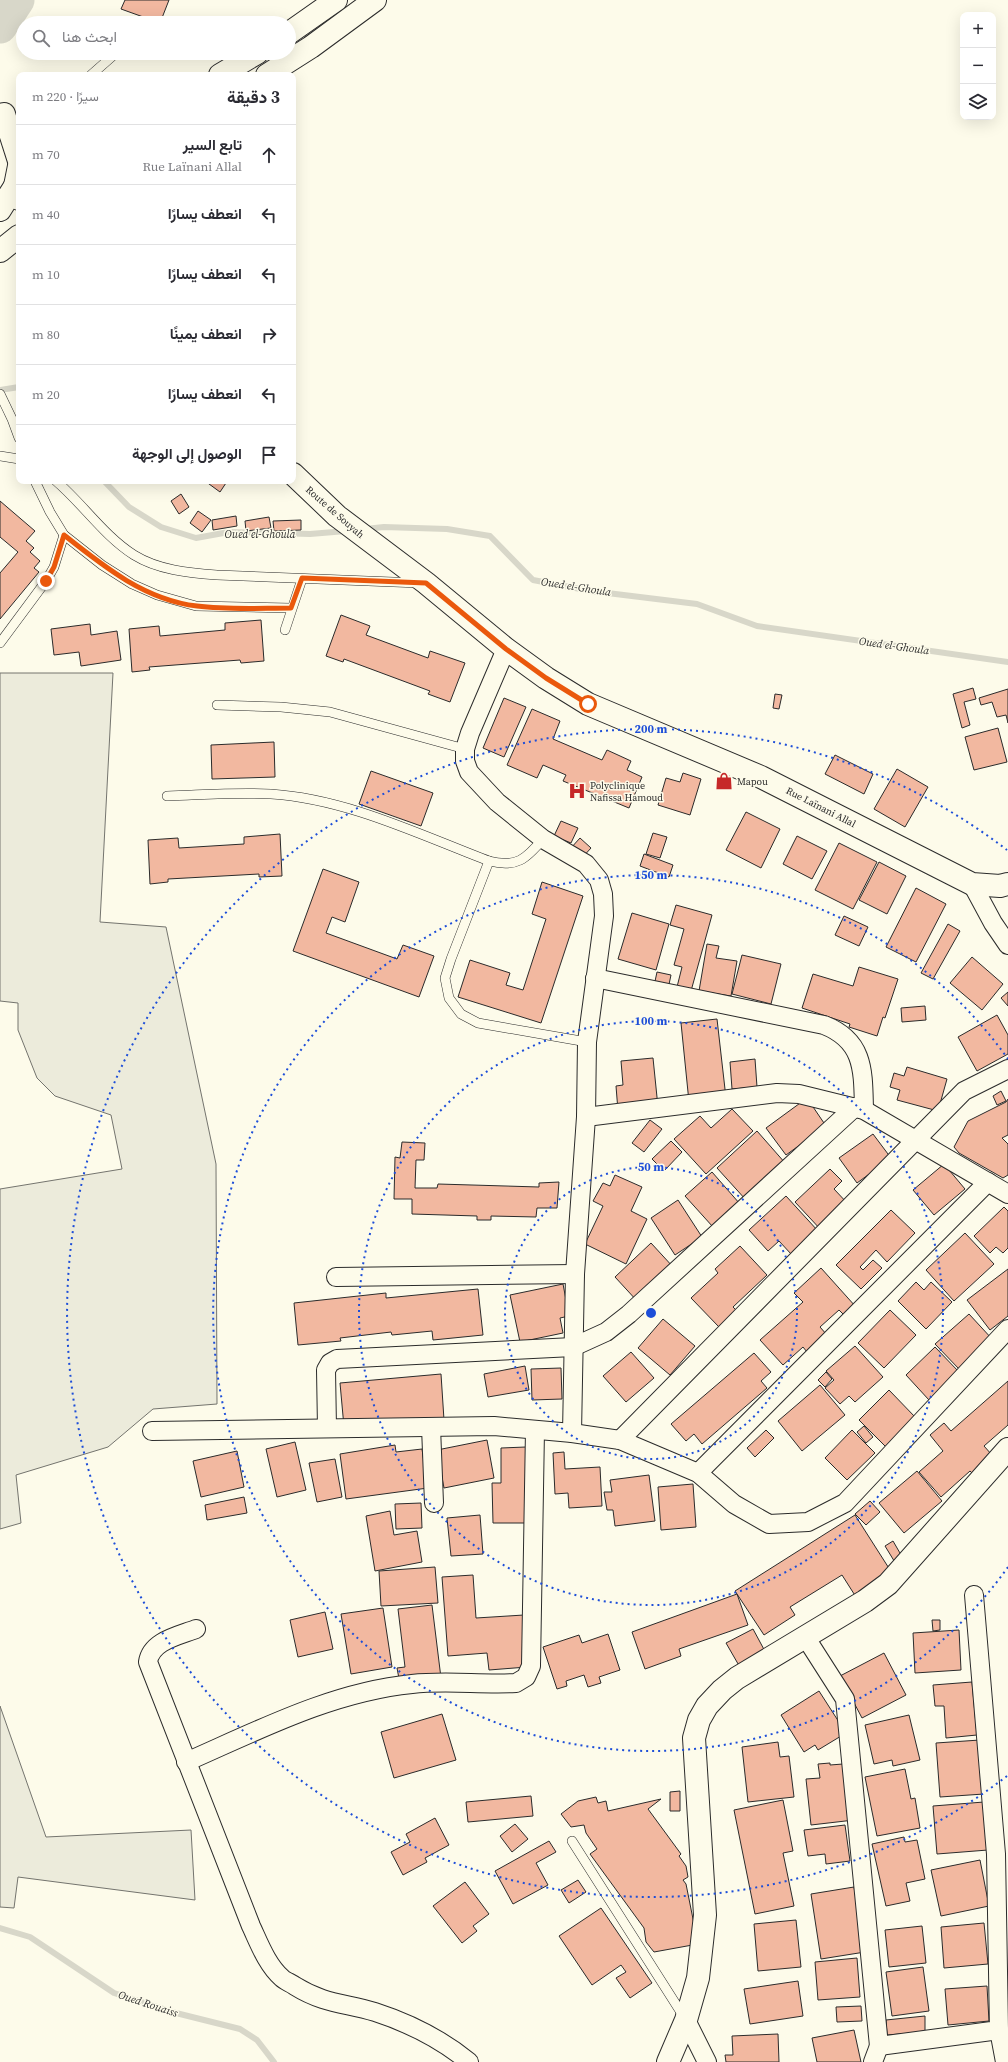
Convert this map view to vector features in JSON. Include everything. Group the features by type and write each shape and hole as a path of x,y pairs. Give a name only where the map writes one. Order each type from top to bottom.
{"main road":[{"path":"296,28 336,0"},
{"path":"296,56 317,43 375,0"},
{"path":"225,72 245,60"},
{"path":"272,72 290,60"},
{"path":"8,116 16,149"},
{"path":"0,210 16,186"},
{"path":"0,251 16,238"},
{"name":"Route de Souyah","path":"296,477 337,516 378,548"},
{"name":"Rue Laïnani Allal","path":"378,548 426,583 506,649 546,678 588,704 761,777 972,884 1000,886 1008,884"},
{"path":"668,2062 686,2020 698,1978 705,1915 694,1738 699,1720 707,1706 732,1682 865,1601 888,1584 1008,1449"},
{"path":"982,1478 1008,1460"}],"street":[{"path":"506,649 470,733 465,749 465,761 469,772 497,802 543,839 586,864 599,880 603,894 604,916 587,1042 586,1117 575,1274 572,1433"},
{"path":"972,884 993,923 1008,945"},
{"path":"327,1428 326,1370 330,1363 337,1359 573,1347 606,1332 629,1314 860,1108 863,1072 858,1053 849,1039 837,1030 824,1025 596,978"},
{"path":"620,1440 964,1091 1008,1069"},
{"path":"586,1117 778,1093 799,1094 860,1108 1008,1194"},
{"path":"698,1473 988,1182"},
{"path":"336,1278 575,1274"},
{"path":"152,1431 494,1426 572,1433 620,1440 698,1473 734,1504 770,1524 808,1522 845,1503 1008,1329"},
{"path":"431,1427 434,1503"},
{"path":"186,1762 318,1706 369,1690 414,1683 516,1683 526,1676 531,1666 535,1430"},
{"path":"974,1595 1002,1853 999,2030 1005,2062"},
{"path":"196,1629 155,1647 149,1654 148,1662 251,1926 265,1955 282,1978 310,1995 340,2005 374,2012 414,2027 450,2047 468,2062"},
{"path":"806,1638 845,1699 876,2054 999,2030"},
{"path":"686,2020 707,2062"}],"lane":[{"path":"94,72 108,60"},
{"path":"0,394 16,430"},
{"path":"0,456 16,459"},
{"path":"36,484 50,512 64,535 108,569 132,584 157,595 196,606 291,608"},
{"path":"59,484 79,502 117,543 134,555 148,562 195,574 426,583"},
{"path":"0,643 49,576 60,551 64,535"},
{"path":"285,630 302,578"},
{"path":"217,705 281,707 330,712 465,749"},
{"path":"167,796 270,794 323,802 357,811 500,864 513,864 530,854 543,839"},
{"path":"489,861 445,978 449,998 461,1014 478,1023 587,1042"},
{"path":"572,1841 686,2020"}],"shaded area":[{"path":"0,673 113,673 100,922 166,927 216,1164 217,1404 153,1409 108,1447 16,1475 21,1523 0,1529 0,1189 122,1169 111,1115 55,1096 37,1078 18,1030 18,1003 0,1001"},
{"path":"0,1706 46,1837 191,1830 195,1900 18,1877 14,1908 0,1907"}],"building":[{"path":"125,0 169,0 163,16 140,16 121,9"},
{"path":"209,484 225,484 220,492"},
{"path":"181,494 189,507 179,514 171,501"},
{"path":"0,501 35,531 26,541 34,548 30,552 40,561 34,568 39,572 0,619 0,573 18,552 0,537"},
{"path":"198,511 211,520 202,532 190,523"},
{"path":"236,516 237,526 213,530 212,520"},
{"path":"269,517 271,528 246,531 245,521"},
{"path":"301,520 301,530 274,531 273,521"},
{"path":"341,615 370,626 366,635 428,658 430,651 465,663 450,702 428,694 430,691 344,659 343,662 326,656"},
{"path":"261,620 264,661 241,663 240,660 149,667 150,670 132,672 129,629 159,626 160,636 225,630 225,623"},
{"path":"90,624 91,635 117,631 121,660 81,666 79,652 54,655 51,629"},
{"path":"973,688 976,699 964,702 970,725 962,728 953,694"},
{"path":"1008,689 1008,723 1006,715 997,717 992,702 981,705 979,698"},
{"path":"775,694 782,695 779,709 773,708"},
{"path":"504,698 526,707 504,757 483,748"},
{"path":"532,709 560,721 553,739 602,760 607,750 631,761 627,770 642,777 629,808 563,781 566,775 543,765 537,778 507,765"},
{"path":"998,728 1007,762 974,770 965,737"},
{"path":"274,742 275,777 212,779 211,745"},
{"path":"835,755 873,774 864,794 825,774"},
{"path":"897,769 928,787 905,827 874,809"},
{"path":"371,771 433,793 421,826 359,804"},
{"path":"683,773 701,779 690,815 658,805 666,778 680,782"},
{"path":"746,812 780,829 761,868 726,850"},
{"path":"561,821 578,828 571,843 554,836"},
{"path":"653,833 667,837 660,858 646,854"},
{"path":"280,834 282,876 259,877 259,874 168,879 168,882 150,884 148,840 178,838 179,848 244,844 244,837"},
{"path":"797,836 827,851 812,879 783,864"},
{"path":"580,838 591,848 581,859 570,849"},
{"path":"839,843 877,862 853,909 815,890"},
{"path":"644,854 673,865 669,877 640,866"},
{"path":"879,862 906,876 887,914 859,900"},
{"path":"323,869 359,882 345,922 332,917 326,933 397,959 403,945 434,956 419,997 293,951"},
{"path":"542,882 583,896 541,1023 458,997 470,960 510,973 506,985 523,990 546,919 532,914"},
{"path":"916,888 946,904 916,962 886,947"},
{"path":"676,905 712,915 691,991 677,987 682,967 674,965 684,929 670,925"},
{"path":"632,913 669,924 656,970 618,959"},
{"path":"844,916 868,927 859,946 835,935"},
{"path":"948,924 960,931 933,979 921,973"},
{"path":"707,944 719,946 716,958 737,961 731,996 699,991"},
{"path":"742,955 781,964 771,1004 732,994"},
{"path":"972,957 1003,984 982,1010 950,983"},
{"path":"859,967 898,979 885,1018 883,1017 877,1036 849,1027 850,1024 802,1008 813,974 853,986"},
{"path":"657,972 671,975 668,989 654,986"},
{"path":"1008,992 1008,1006 1001,998"},
{"path":"925,1006 926,1020 902,1022 901,1008"},
{"path":"997,1015 1008,1035 1008,1054 977,1071 958,1037"},
{"path":"717,1019 726,1098 689,1102 681,1023"},
{"path":"653,1058 658,1107 618,1111 616,1086 623,1085 621,1061"},
{"path":"755,1059 757,1087 732,1089 730,1062"},
{"path":"907,1067 947,1079 938,1111 897,1100 900,1090 890,1087 894,1073 904,1076"},
{"path":"1001,1091 1006,1101 997,1105 993,1096"},
{"path":"807,1098 826,1126 786,1155 766,1128"},
{"path":"1008,1099 1008,1135 1002,1138 1008,1144 1008,1175 1003,1178 959,1153 954,1147 968,1121 1006,1102"},
{"path":"732,1109 753,1131 706,1174 674,1139 700,1116 711,1128"},
{"path":"650,1120 662,1129 644,1152 632,1143"},
{"path":"757,1131 786,1164 746,1200 717,1168"},
{"path":"873,1134 891,1158 857,1183 839,1158"},
{"path":"671,1141 682,1152 664,1171 652,1159"},
{"path":"402,1142 425,1143 424,1160 416,1160 415,1188 437,1188 438,1184 539,1187 539,1183 559,1182 557,1208 537,1208 536,1217 491,1216 491,1220 477,1220 477,1216 412,1214 412,1199 394,1199 395,1157 400,1158"},
{"path":"944,1164 965,1189 934,1215 913,1190"},
{"path":"830,1169 842,1181 834,1189 849,1205 822,1231 795,1202"},
{"path":"712,1172 740,1204 713,1227 685,1196"},
{"path":"615,1175 642,1187 631,1211 647,1219 626,1264 585,1244 603,1206 593,1201 603,1183 610,1186"},
{"path":"786,1196 818,1231 792,1255 779,1241 768,1251 749,1230"},
{"path":"678,1200 702,1237 675,1255 651,1218"},
{"path":"1004,1207 1008,1211 1008,1248 1003,1253 996,1247 990,1253 974,1236"},
{"path":"891,1210 915,1233 887,1262 876,1250 860,1267 863,1270 873,1260 882,1268 861,1289 836,1265"},
{"path":"965,1233 994,1264 954,1301 926,1270"},
{"path":"651,1243 674,1268 638,1302 615,1277"},
{"path":"740,1246 767,1275 733,1307 737,1311 719,1327 691,1298 718,1273 715,1269"},
{"path":"821,1268 856,1307 845,1316 839,1310 820,1327 827,1335 807,1352 803,1347 783,1365 760,1340 803,1302 794,1293"},
{"path":"1008,1269 1008,1316 990,1330 967,1300"},
{"path":"916,1282 924,1290 931,1282 952,1302 926,1329 898,1301"},
{"path":"563,1284 569,1316 560,1318 563,1333 520,1342 510,1295"},
{"path":"478,1289 483,1335 433,1340 432,1331 392,1335 391,1332 340,1338 341,1341 298,1345 294,1303 386,1293 386,1298"},
{"path":"890,1310 916,1335 884,1368 858,1343"},
{"path":"969,1314 993,1340 960,1370 935,1344"},
{"path":"663,1319 695,1346 670,1375 638,1348"},
{"path":"855,1346 883,1377 855,1402 849,1396 840,1404 825,1388 834,1380 826,1371"},
{"path":"935,1347 959,1372 929,1400 906,1375"},
{"path":"631,1352 654,1378 626,1402 603,1376"},
{"path":"754,1353 771,1372 761,1381 767,1388 702,1444 694,1434 686,1441 671,1424"},
{"path":"525,1366 529,1390 488,1397 484,1374"},
{"path":"561,1368 562,1399 532,1400 531,1369"},
{"path":"826,1372 832,1379 825,1387 818,1380"},
{"path":"441,1374 444,1420 344,1427 340,1383"},
{"path":"1008,1381 1008,1425 984,1446 992,1455 972,1473 970,1471 941,1497 919,1472 943,1451 930,1435 944,1423 951,1431"},
{"path":"820,1385 845,1415 802,1451 778,1421"},
{"path":"889,1390 916,1418 886,1447 859,1420"},
{"path":"864,1426 873,1437 866,1443 857,1432"},
{"path":"766,1430 774,1438 755,1457 747,1448"},
{"path":"852,1430 875,1453 847,1480 825,1458"},
{"path":"487,1440 494,1478 444,1488 437,1450"},
{"path":"295,1442 306,1490 277,1497 266,1449"},
{"path":"395,1445 396,1452 422,1449 428,1488 346,1499 340,1454"},
{"path":"526,1447 527,1523 493,1523 492,1483 501,1483 501,1448"},
{"path":"237,1451 244,1487 201,1497 193,1461"},
{"path":"564,1452 565,1469 600,1467 602,1506 569,1508 568,1493 555,1494 553,1453"},
{"path":"335,1459 342,1497 317,1502 309,1463"},
{"path":"917,1471 942,1501 904,1533 879,1503"},
{"path":"649,1475 655,1521 615,1526 613,1510 607,1510 604,1492 612,1492 610,1480"},
{"path":"693,1484 696,1527 661,1530 658,1487"},
{"path":"244,1497 247,1513 207,1520 205,1505"},
{"path":"870,1501 880,1512 866,1525 855,1514"},
{"path":"421,1503 422,1528 396,1529 395,1504"},
{"path":"390,1511 394,1535 417,1531 422,1562 375,1571 366,1516"},
{"path":"480,1515 483,1554 451,1556 447,1518"},
{"path":"855,1515 892,1573 856,1597 842,1575 790,1607 795,1615 764,1635 735,1591"},
{"path":"893,1541 904,1560 896,1564 885,1546"},
{"path":"435,1567 438,1603 381,1606 379,1571"},
{"path":"473,1575 476,1618 524,1615 527,1667 489,1670 487,1653 448,1656 442,1577"},
{"path":"737,1594 748,1625 679,1649 681,1656 645,1669 632,1632"},
{"path":"432,1605 441,1678 400,1684 397,1668 405,1667 398,1609"},
{"path":"383,1608 392,1667 351,1674 341,1614"},
{"path":"325,1612 333,1649 298,1657 290,1620"},
{"path":"932,1620 940,1620 940,1630 933,1631"},
{"path":"753,1629 767,1655 741,1669 726,1643"},
{"path":"959,1630 961,1670 915,1673 913,1633"},
{"path":"608,1634 620,1670 599,1677 601,1683 588,1687 584,1675 566,1681 567,1686 557,1689 543,1647 579,1635 582,1643"},
{"path":"884,1653 906,1695 862,1718 840,1676"},
{"path":"972,1682 977,1735 946,1738 944,1706 935,1706 933,1685"},
{"path":"819,1691 846,1733 818,1750 815,1745 804,1752 781,1715"},
{"path":"442,1714 456,1760 394,1778 381,1732"},
{"path":"909,1715 920,1760 893,1766 892,1760 874,1764 865,1725"},
{"path":"980,1740 984,1794 940,1797 936,1743"},
{"path":"778,1742 780,1757 789,1756 794,1797 748,1802 742,1747"},
{"path":"830,1763 830,1765 843,1764 854,1820 811,1825 806,1779 820,1778 818,1764"},
{"path":"905,1769 911,1799 915,1798 920,1828 877,1836 865,1777"},
{"path":"680,1791 680,1811 670,1811 670,1792"},
{"path":"531,1796 533,1816 468,1822 466,1802"},
{"path":"596,1797 598,1803 606,1801 608,1811 661,1799 648,1809 681,1854 679,1856 686,1866 688,1877 683,1880 686,1884 698,1944 654,1952 646,1942 644,1928 590,1854 597,1849 586,1833 584,1825 571,1827 561,1814 578,1801"},
{"path":"783,1800 793,1851 783,1853 794,1906 755,1914 734,1810"},
{"path":"984,1802 988,1850 937,1854 933,1806"},
{"path":"435,1818 449,1845 425,1858 427,1862 403,1875 391,1852 410,1842 406,1834"},
{"path":"515,1824 528,1839 512,1852 500,1836"},
{"path":"845,1825 850,1861 826,1864 825,1854 808,1856 804,1830"},
{"path":"904,1837 905,1842 917,1840 925,1879 906,1883 910,1901 886,1906 872,1844"},
{"path":"549,1841 556,1852 536,1863 548,1885 513,1904 495,1871"},
{"path":"980,1860 989,1906 941,1916 931,1870"},
{"path":"578,1880 586,1892 569,1903 561,1890"},
{"path":"465,1882 489,1914 473,1926 477,1931 462,1943 433,1906"},
{"path":"854,1887 865,1952 821,1959 811,1894"},
{"path":"601,1908 652,1983 630,1998 616,1978 626,1972 621,1965 592,1985 559,1936"},
{"path":"796,1920 801,1967 758,1971 754,1924"},
{"path":"984,1923 988,1964 944,1968 941,1927"},
{"path":"922,1926 926,1963 889,1967 885,1930"},
{"path":"857,1958 860,1997 818,2000 815,1962"},
{"path":"923,1967 929,2011 892,2016 886,1972"},
{"path":"798,1981 803,2016 750,2024 744,1989"},
{"path":"987,1986 989,2021 948,2025 945,1989"},
{"path":"861,2006 862,2021 837,2022 836,2007"},
{"path":"925,2016 925,2032 887,2035 886,2020"},
{"path":"854,2030 861,2062 817,2062 812,2038"},
{"path":"778,2034 779,2062 726,2062 725,2055 733,2055 732,2036"}],"waterway":[{"path":"0,26 17,0"},
{"name":"Oued el-Ghoula","path":"0,390 16,387"},
{"name":"Oued el-Ghoula","path":"107,484 129,507 161,527 196,538 229,532 310,534 346,531"},
{"name":"Oued el-Ghoula","path":"365,529 384,527 447,529 490,536 533,580 591,591 697,604 757,626 1008,662"},
{"name":"Oued Rouaiss","path":"0,1928 30,1937 114,1993 176,2013 240,2029 257,2040 274,2062"}],"place":[{"name":"Mapou","path":"724,781"},
{"name":"Polyclinique Nafissa Hamoud","path":"577,791"}],"route":[{"path":"46,581 54,567 64,535 102,565 132,584 157,595 196,606 291,608 302,578 426,583 506,649 565,691 588,704"}]}
